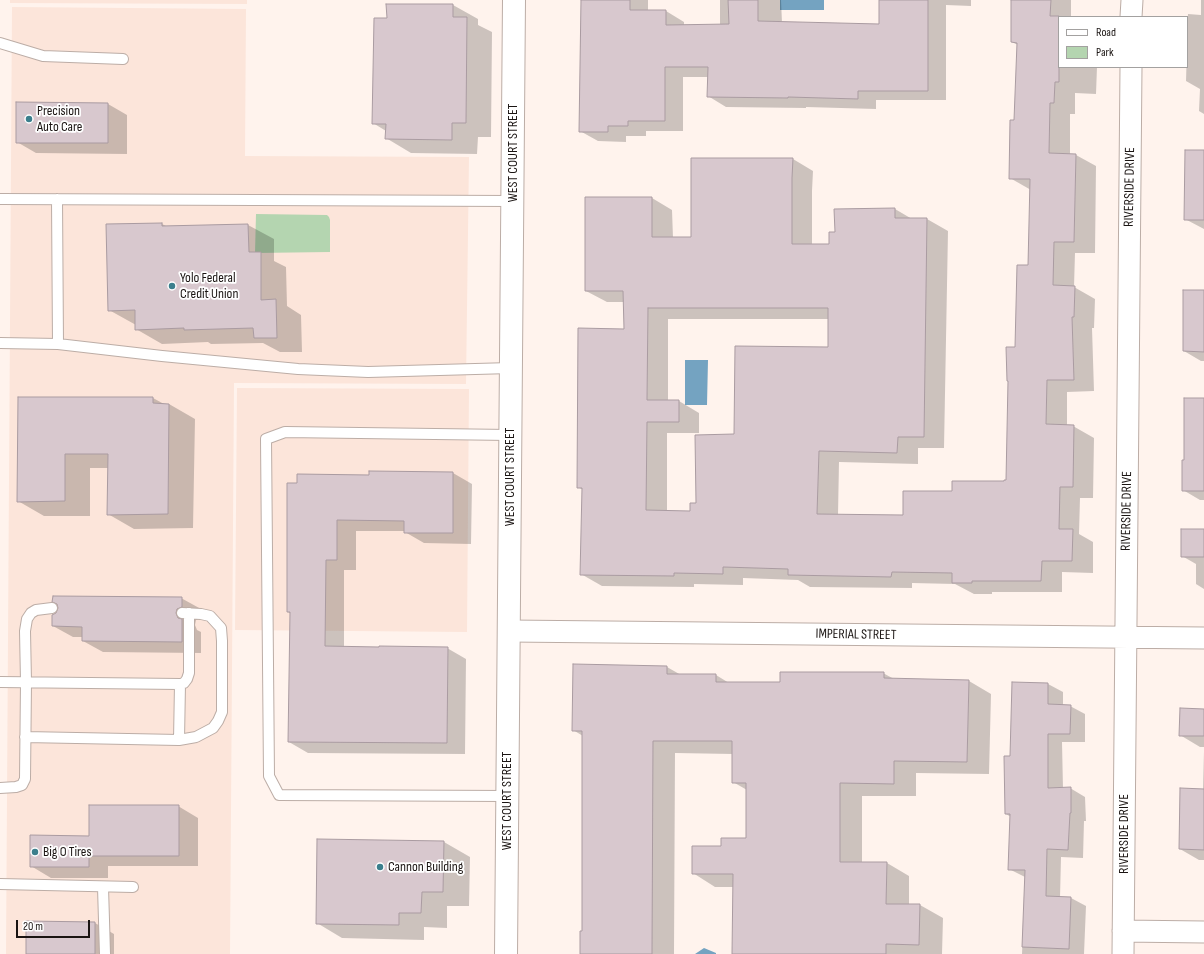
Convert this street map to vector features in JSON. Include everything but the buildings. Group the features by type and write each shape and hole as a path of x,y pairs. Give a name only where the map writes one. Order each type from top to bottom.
{"street":[{"name":"WEST COURT STREET","path":"506,954 514,0"},
{"path":"1131,16 1132,0"},
{"name":"RIVERSIDE DRIVE","path":"1123,954 1131,68"},
{"name":"IMPERIAL STREET","path":"509,631 939,636 1126,636 1204,638"},
{"path":"1123,930 1204,932"}],"lane":[{"path":"0,43 5,46 43,56 123,59"},
{"path":"0,199 512,201"},
{"path":"57,199 58,344"},
{"path":"0,343 58,344 298,369 368,372 511,368"},
{"path":"508,796 279,795 268,776 266,439 285,432 510,434"},
{"path":"0,788 22,785 26,779 25,631 27,619 31,613 36,610 52,608"},
{"path":"0,682 180,684 187,679 189,673 185,613 210,616 221,628 222,712 213,728 196,737 179,740 26,737"},
{"path":"179,740 180,684"},
{"path":"0,884 133,887"},
{"path":"103,887 105,954"}],"shaded area":[{"path":"10,0 247,0 247,4 10,3"},
{"path":"12,7 246,9 245,156 469,157 466,384 234,383 230,954 6,954"},
{"path":"237,388 469,389 467,632 235,630"}],"green space":[{"path":"256,214 327,215 330,220 330,252 255,253"}],"water":[{"path":"780,0 824,0 824,10 780,10"},
{"path":"685,360 708,360 707,405 685,405"},
{"path":"704,948 716,953 716,954 695,954"}],"place":[{"name":"Precision Auto Care","path":"29,119"},
{"name":"Yolo Federal Credit Union","path":"172,286"},
{"name":"Big O Tires","path":"35,852"},
{"name":"Cannon Building","path":"380,867"}]}
